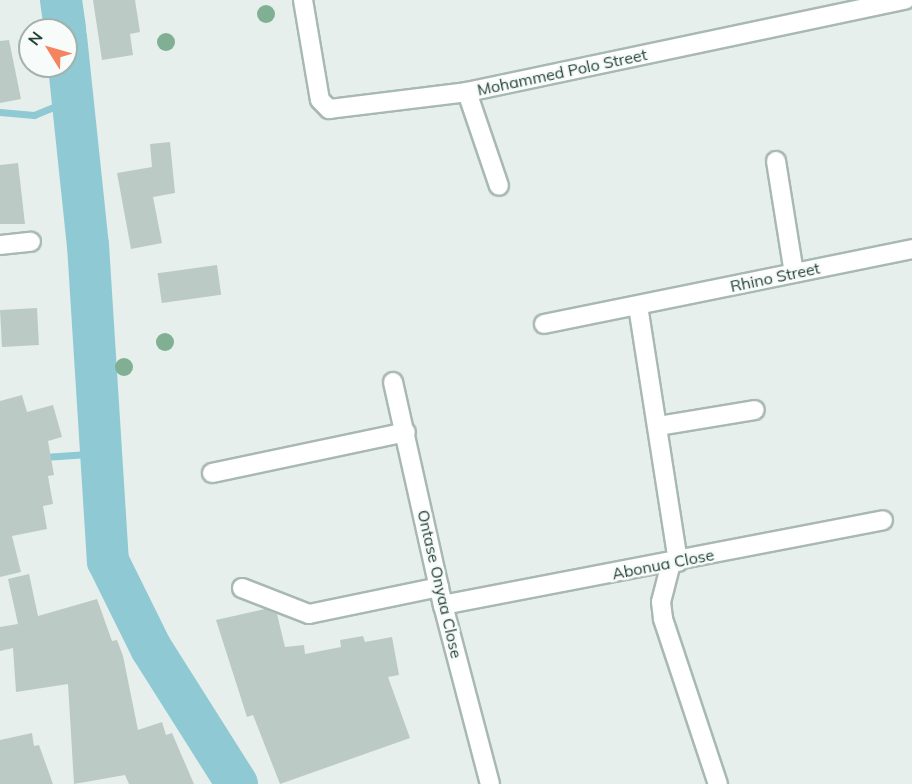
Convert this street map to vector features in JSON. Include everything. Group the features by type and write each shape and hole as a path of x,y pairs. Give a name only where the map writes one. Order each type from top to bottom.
{"street":[{"name":"Mohammed Polo Street","path":"303,0 323,106 329,108 467,92 856,4 905,0"},
{"path":"467,92 499,186"},
{"path":"776,161 794,273"},
{"path":"0,245 31,242"},
{"name":"Rhino Street","path":"544,324 912,249"},
{"path":"638,306 659,426 674,562 661,602 663,619 718,784"},
{"name":"Ontase Onyaa Close","path":"393,382 443,605 490,784"},
{"path":"659,426 755,410"},
{"path":"212,473 406,432"},
{"name":"Abonua Close","path":"443,605 883,520"},
{"path":"242,588 309,614 439,587"}],"building":[{"path":"93,0 135,0 140,32 130,34 133,55 102,60"},
{"path":"9,40 21,99 0,103 0,41"},
{"path":"170,142 175,193 153,197 162,243 131,249 117,173 152,167 150,144"},
{"path":"18,163 25,224 0,224 0,165"},
{"path":"217,265 221,295 162,303 158,273"},
{"path":"37,308 39,345 2,347 0,310"},
{"path":"22,395 27,412 53,405 62,437 48,441 54,475 48,476 53,504 43,506 47,529 12,536 21,572 0,577 0,401"},
{"path":"29,574 38,616 97,599 112,641 117,640 123,656 138,730 162,722 166,735 172,733 194,784 129,784 125,775 74,784 68,684 16,692 13,648 0,651 0,627 18,624 8,579"},
{"path":"265,609 277,614 285,647 304,645 305,654 341,647 340,640 363,636 365,642 392,637 399,675 388,677 410,738 280,784 253,715 247,717 216,620"},
{"path":"32,733 34,746 39,745 53,784 0,784 0,740"}],"waterway":[{"path":"61,0 63,18"},
{"path":"70,78 88,245 108,561 151,648 237,784"},
{"path":"0,112 34,115 75,98"},
{"path":"44,457 103,453"}]}
